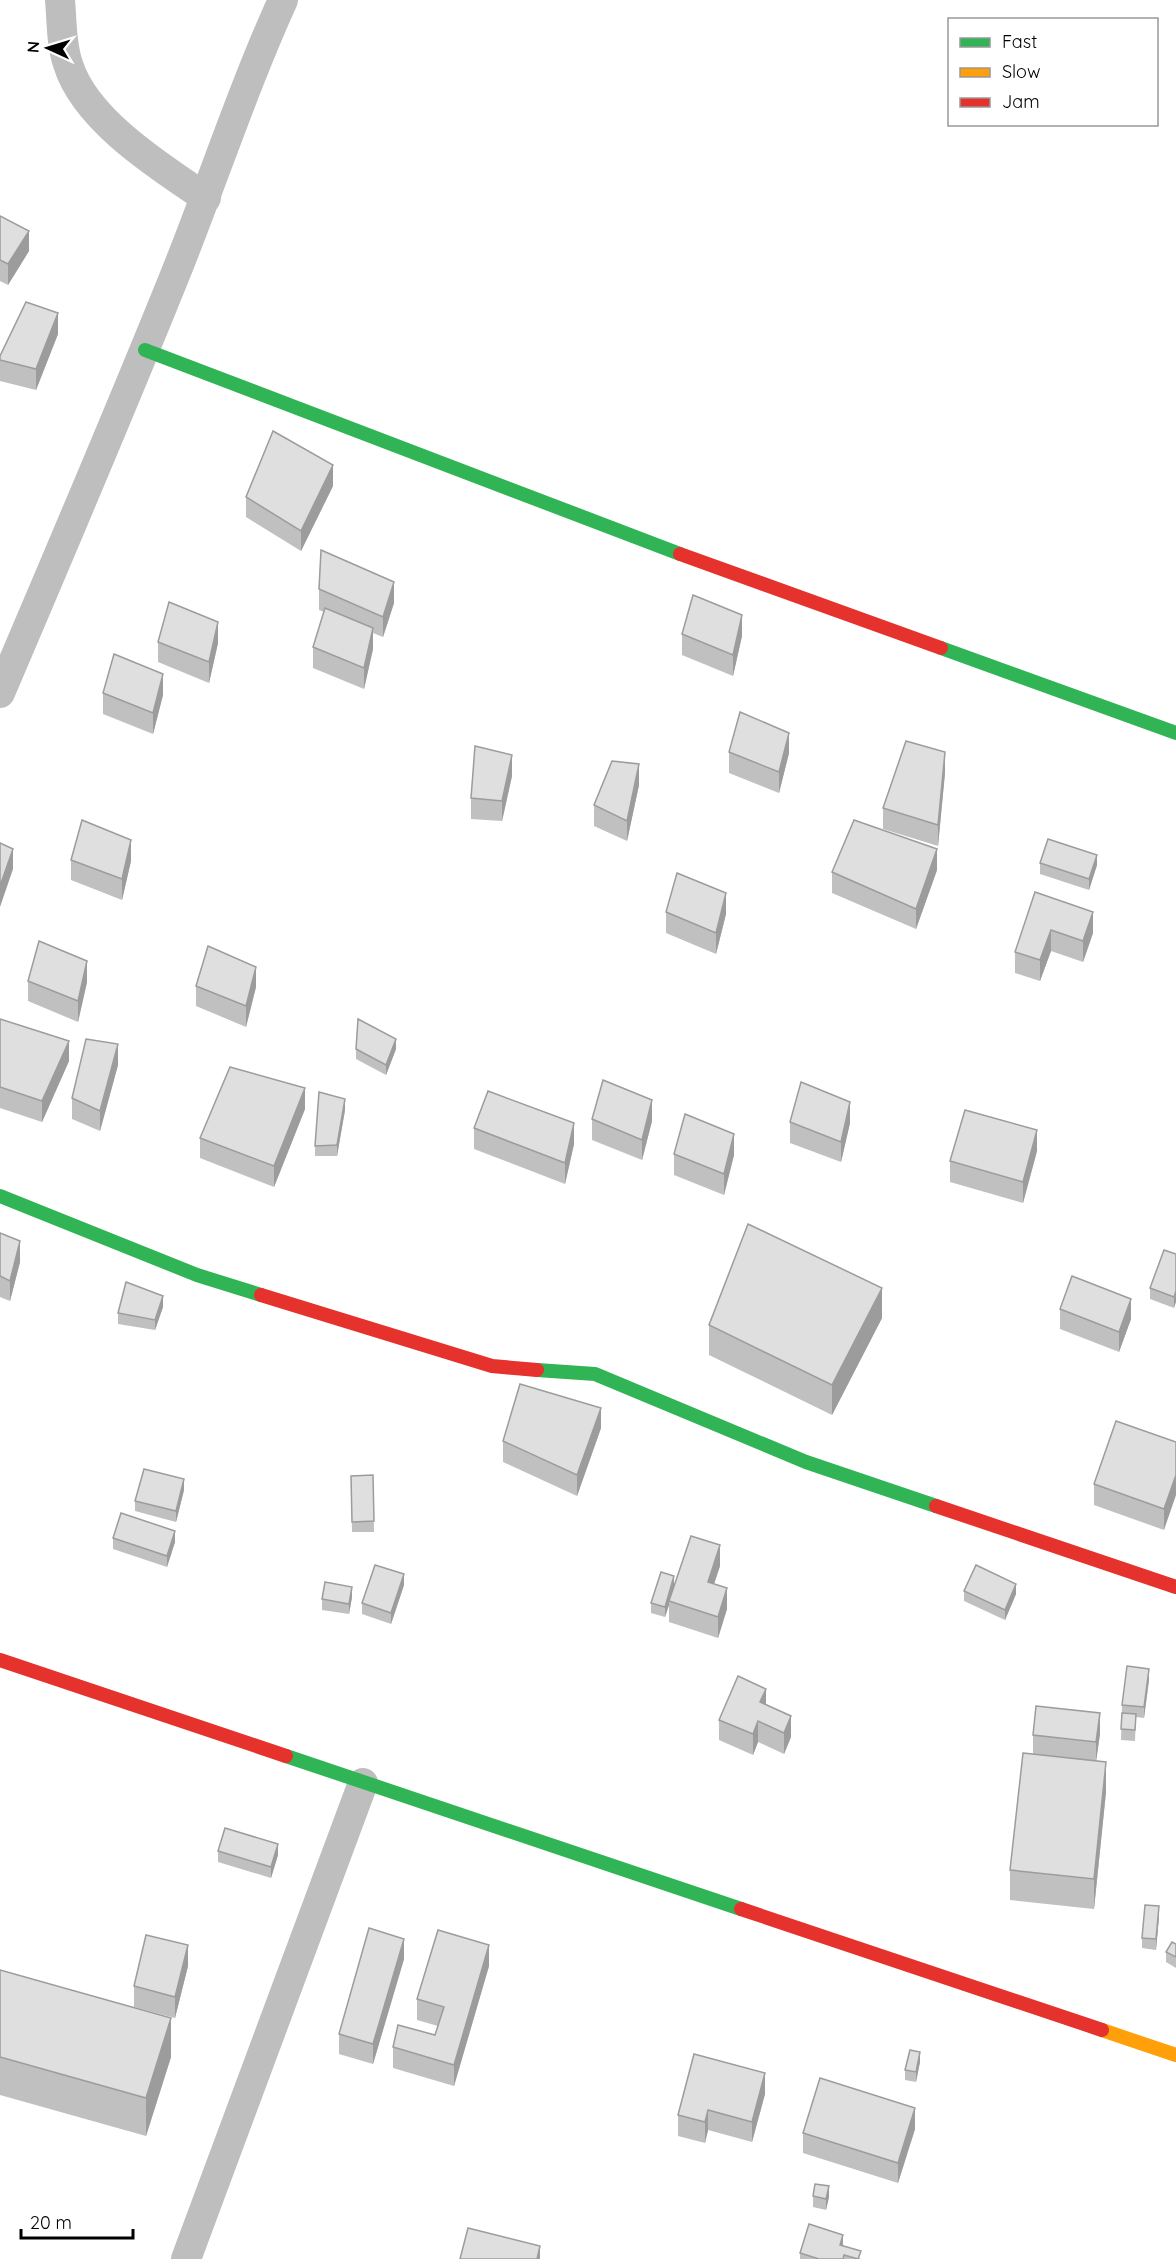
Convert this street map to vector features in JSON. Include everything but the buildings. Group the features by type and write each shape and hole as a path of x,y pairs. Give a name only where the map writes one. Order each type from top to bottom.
{"street":[{"path":"60,0 64,50 68,66 86,98 140,153 206,198"},
{"path":"0,693 145,350 206,198 263,44 283,0"},
{"path":"145,350 699,561 1176,733"},
{"path":"0,1196 197,1275 492,1366 595,1374 806,1462 1176,1587"},
{"path":"0,1660 1176,2055"},
{"path":"186,2259 363,1783"}],"traffic: fast":[{"path":"145,350 680,554"},
{"path":"941,648 1176,733"},
{"path":"0,1196 197,1275 261,1295"},
{"path":"537,1370 595,1374 806,1462 936,1506"},
{"path":"286,1756 741,1909"}],"traffic: slow":[{"path":"1102,2030 1176,2055"}],"traffic: jam":[{"path":"680,554 941,648"},
{"path":"261,1295 492,1366 537,1370"},
{"path":"936,1506 1176,1587"},
{"path":"0,1660 286,1756"},
{"path":"741,1909 1102,2030"}]}
